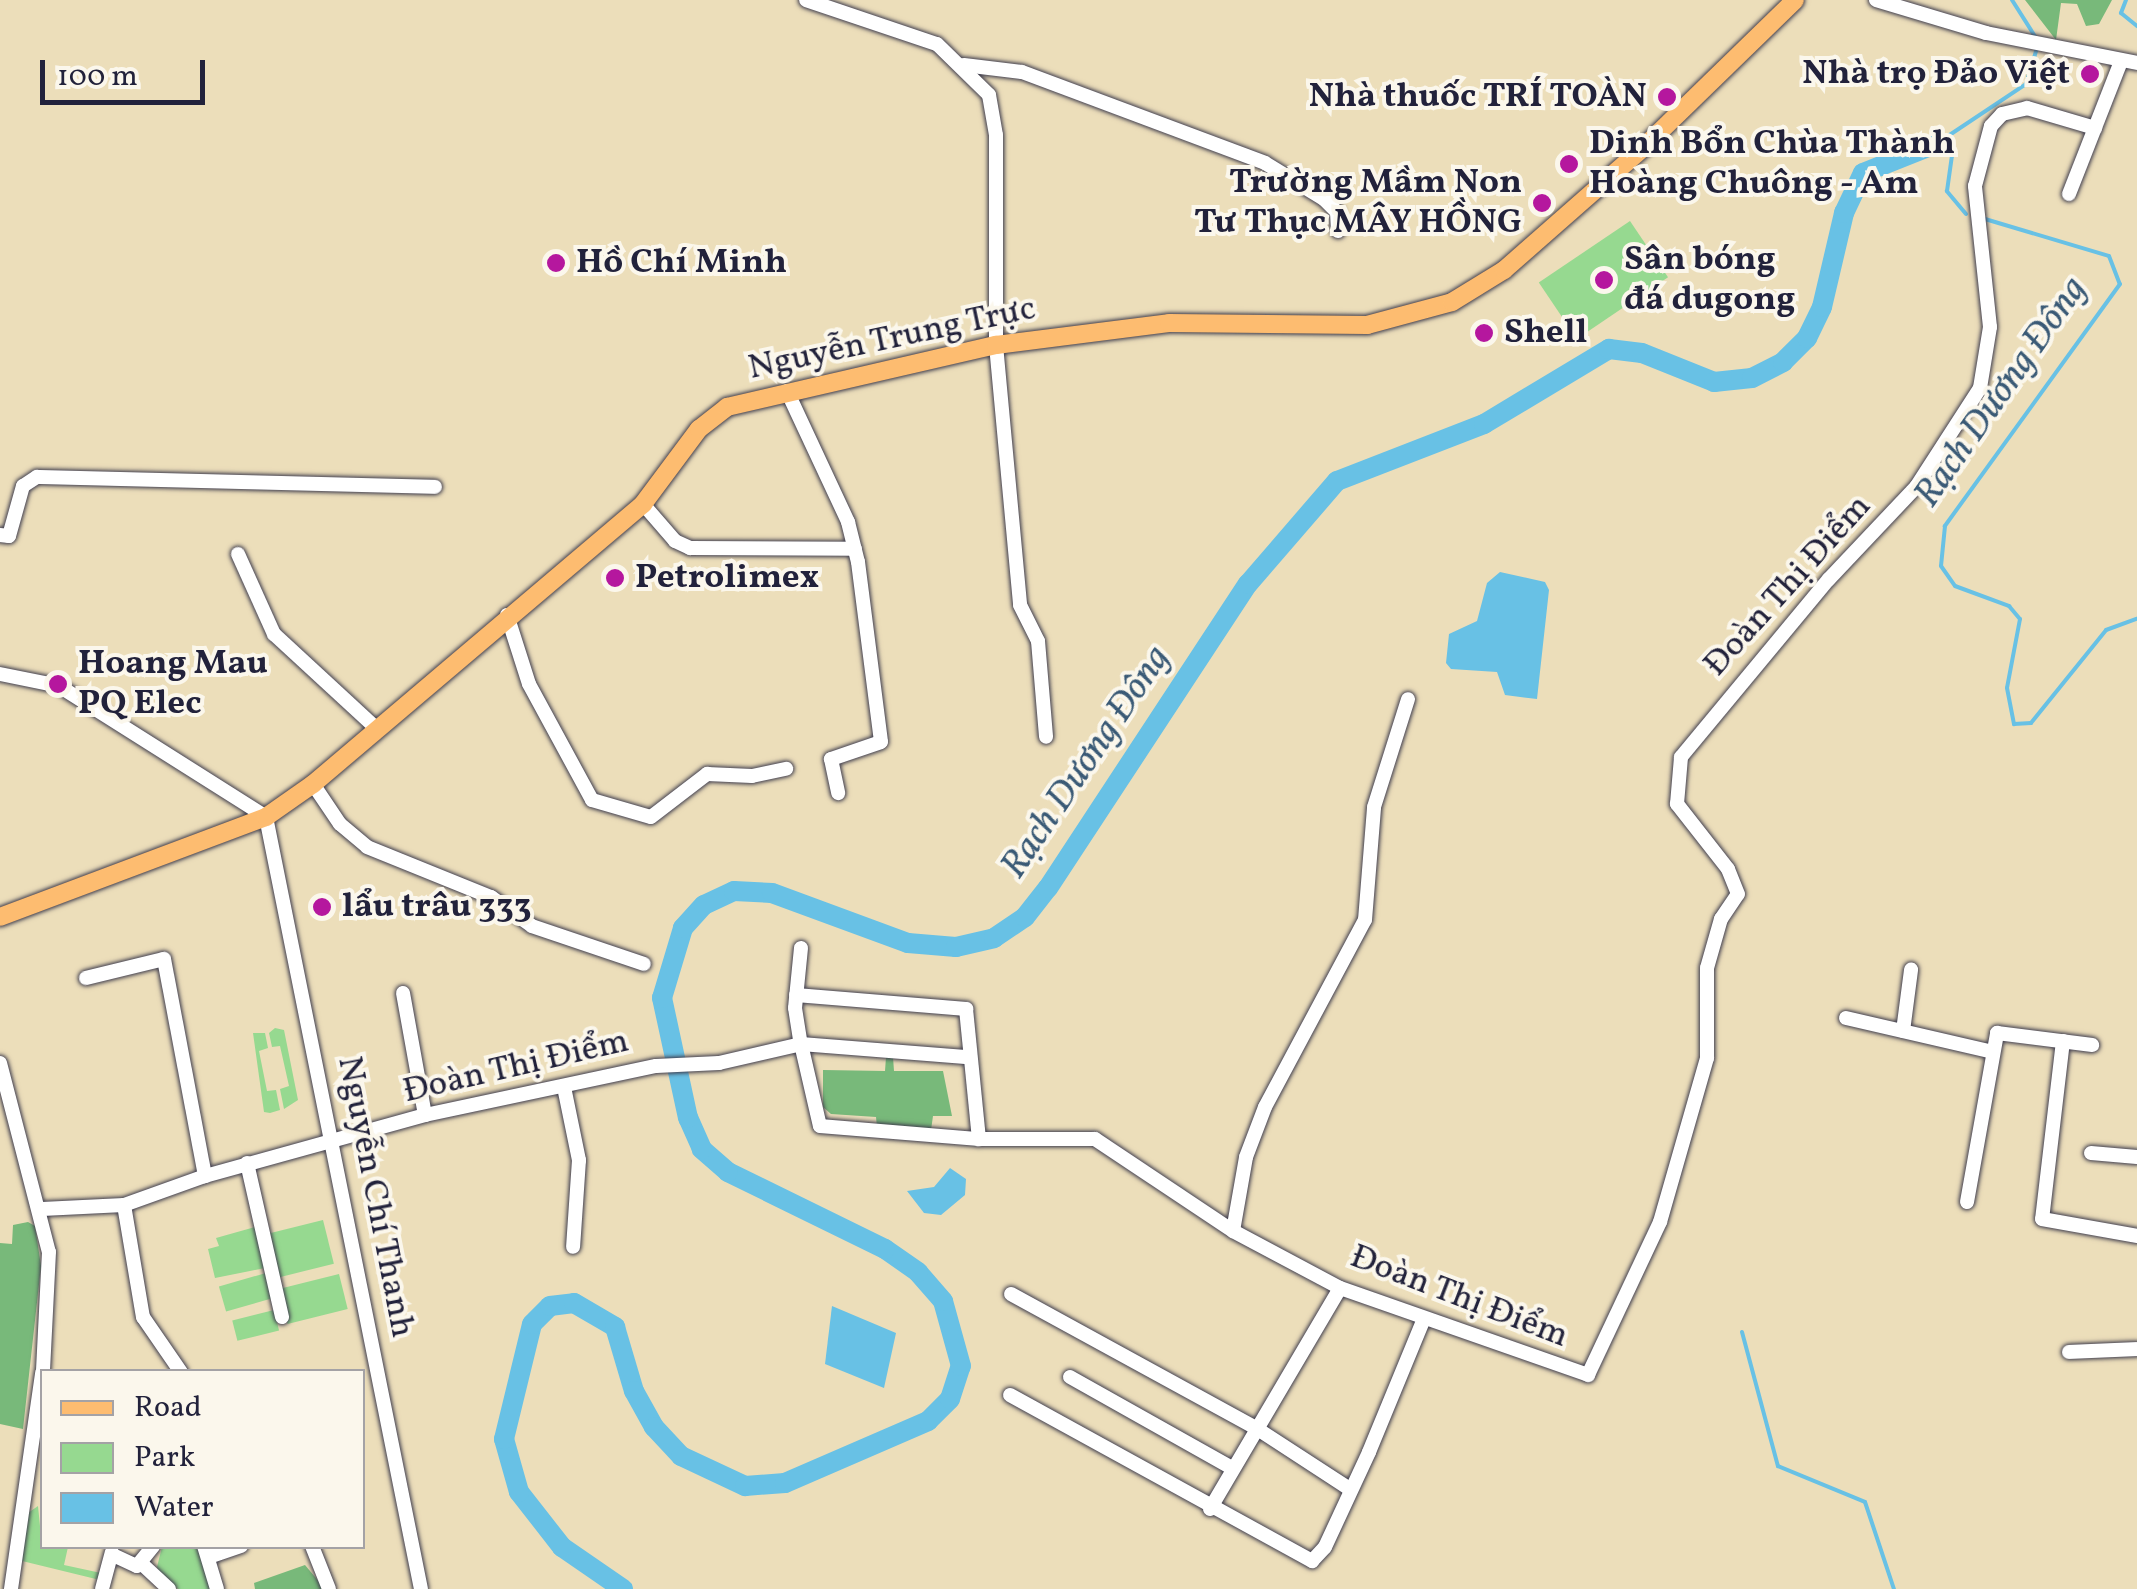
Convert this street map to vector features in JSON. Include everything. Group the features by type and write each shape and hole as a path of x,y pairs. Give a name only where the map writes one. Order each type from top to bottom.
{"main road":[{"name":"Nguyễn Trung Trực","path":"0,918 266,817 313,784 506,615 643,504 714,415 787,391 996,345 1169,323 1367,325 1452,302 1504,270 1603,184 1795,0"}],"street":[{"path":"806,0 919,36 964,66 988,95 996,135 996,345 1020,605 1038,642 1046,737"},
{"path":"1876,0 1986,33 2129,62 2095,128 2068,194"},
{"path":"964,66 1022,72 1265,163 1324,199 1337,212 1338,231"},
{"name":"Đoàn Thị Điểm","path":"42,1209 124,1205 248,1163 336,1144 425,1116 656,1066 719,1063 800,1044 820,1126 979,1139 1095,1140 1233,1231 1340,1288 1565,1370 1593,1372 1660,1222 1707,1058 1702,987 1710,953 1738,894 1728,869 1683,816 1676,769 1689,743 1828,579 1884,524 1960,425 1988,355 1978,241 1977,162 2002,114 2026,108 2095,128"},
{"path":"787,391 855,549 880,742 831,758 838,792"},
{"path":"5,535 23,486 38,477 434,487"},
{"path":"643,504 675,541 690,548 855,549"},
{"path":"238,554 274,634 377,729"},
{"path":"506,615 530,684 592,800 652,817 706,774 752,776 786,768"},
{"path":"0,674 60,686 266,817"},
{"path":"1233,1231 1246,1157 1265,1107 1365,920 1374,807 1408,699"},
{"path":"313,784 340,824 367,847 491,896 532,926 644,964"},
{"name":"Nguyễn Chí Thanh","path":"266,817 336,1144 421,1589"},
{"path":"802,948 796,995 800,1044 968,1057"},
{"path":"86,978 164,959 206,1176"},
{"path":"1902,1032 1911,970"},
{"path":"403,992 425,1116"},
{"path":"796,995 962,1007 979,1139"},
{"path":"1846,1018 1993,1052"},
{"path":"1967,1202 1993,1052 2001,1031 2092,1045"},
{"path":"2063,1041 2042,1219 2137,1236"},
{"path":"0,1063 42,1209 49,1252 43,1369"},
{"path":"564,1087 579,1160 573,1247"},
{"path":"2091,1152 2137,1157"},
{"path":"248,1163 282,1317"},
{"path":"124,1205 143,1317 179,1369"},
{"path":"1210,1508 1340,1288"},
{"path":"1011,1294 1256,1428 1352,1490"},
{"path":"1010,1395 1312,1561 1352,1490 1423,1321"},
{"path":"2069,1352 2137,1350"},
{"path":"164,1369 167,1354"},
{"path":"1070,1377 1232,1468"},
{"path":"11,1589 40,1394"},
{"path":"28,1484 40,1492"},
{"path":"142,1564 151,1549"},
{"path":"313,1549 329,1589"},
{"path":"112,1551 122,1564 142,1564 169,1589"},
{"path":"102,1589 112,1551"},
{"path":"206,1552 218,1589"}],"green space":[{"path":"2025,0 2112,0 2099,24 2086,26 2077,4 2061,3 2056,40"},
{"name":"Sân bóng đá dugong","path":"1630,221 1668,277 1577,339 1539,283"},
{"path":"275,1028 284,1030 298,1100 284,1109 280,1089 289,1086 280,1046 272,1047 269,1033"},
{"path":"253,1033 265,1033 268,1048 259,1051 267,1091 276,1090 280,1110 270,1113 264,1112"},
{"path":"886,1057 893,1057 894,1071 943,1071 952,1116 933,1116 931,1130 877,1127 876,1117 831,1114 823,1107 823,1070 885,1071"},
{"path":"323,1220 334,1264 278,1278 267,1234"},
{"path":"28,1222 35,1226 41,1266 23,1429 0,1424 0,1243 12,1244 13,1225"},
{"path":"255,1227 265,1268 215,1278 208,1249 219,1246 216,1238"},
{"path":"266,1273 273,1298 226,1311 219,1287"},
{"path":"339,1274 348,1309 288,1324 279,1289"},
{"path":"274,1310 279,1330 237,1341 232,1320"},
{"path":"38,1506 40,1549 68,1549 64,1565 101,1573 100,1580 18,1560 28,1513"},
{"path":"162,1549 200,1549 212,1589 178,1589 162,1577 157,1567"},
{"path":"305,1565 325,1589 255,1589 254,1583"}],"water":[{"path":"1500,572 1545,582 1549,590 1537,699 1505,695 1497,672 1451,669 1446,663 1449,634 1477,621 1487,583"},
{"path":"950,1168 966,1179 965,1195 941,1215 924,1213 907,1191 934,1187"},
{"path":"832,1306 896,1333 884,1388 825,1364"}],"waterway":[{"path":"2012,0 2036,38"},
{"path":"2126,0 2121,13 2137,26"},
{"path":"1966,214 1947,191 1952,156 1936,144 2026,84 2037,47"},
{"name":"Rạch Dương Đông","path":"623,1589 562,1547 519,1492 504,1439 532,1324 550,1306 574,1303 615,1327 634,1391 654,1427 681,1456 745,1486 785,1483 928,1421 950,1399 961,1366 943,1301 918,1272 885,1249 728,1172 702,1149 688,1118 662,998 683,928 704,905 734,891 772,893 908,943 956,947 994,938 1025,917 1048,888 1248,584 1337,481 1484,424 1609,349 1642,353 1714,382 1752,378 1783,362 1807,338 1822,307 1844,213 1863,173 1936,144"},
{"name":"Rạch Dương Đông","path":"1985,219 2109,256 2120,284 1945,526 1941,566 1955,586 2009,606 2020,619 2007,688 2014,724 2031,723 2106,630 2137,619"},
{"path":"1742,1332 1778,1466 1865,1502 1894,1589"}],"place":[{"name":"Nhà trọ Đảo Việt","path":"2090,74"},
{"name":"Nhà thuốc TRÍ TOÀN","path":"1667,97"},
{"name":"Dinh Bổn Chùa Thành Hoàng Chuông - Am","path":"1569,164"},
{"name":"Trường Mầm Non Tư Thục MÂY HỒNG","path":"1542,203"},
{"name":"Hồ Chí Minh","path":"556,263"},
{"name":"Sân bóng đá dugong","path":"1604,280"},
{"name":"Shell","path":"1484,333"},
{"name":"Petrolimex","path":"615,578"},
{"name":"Hoang Mau PQ Elec","path":"58,684"},
{"name":"lẩu trâu 333","path":"322,907"}]}
